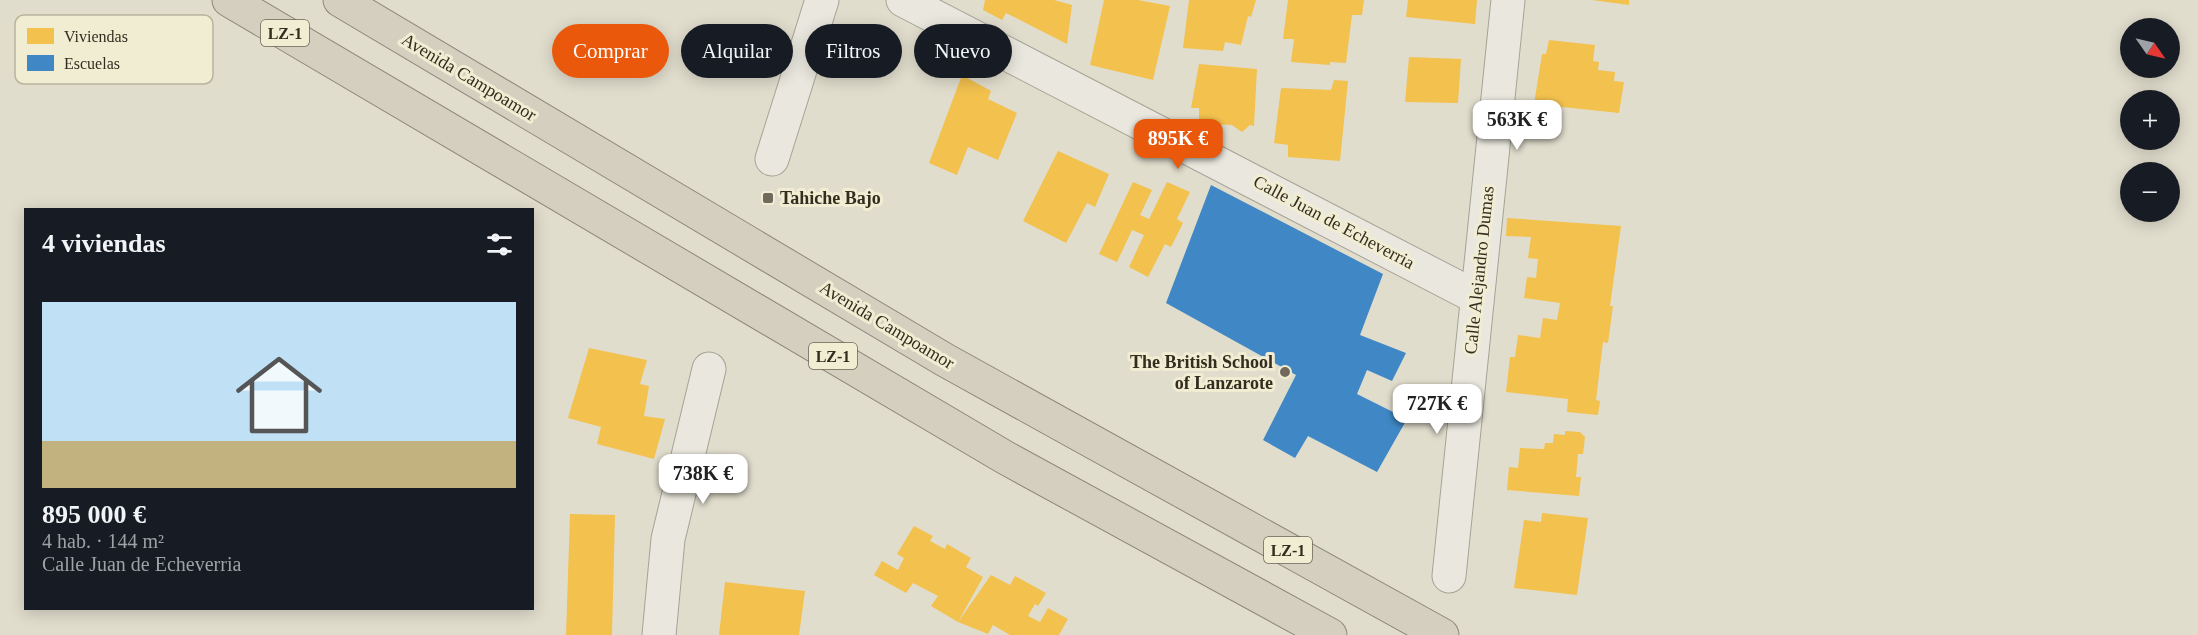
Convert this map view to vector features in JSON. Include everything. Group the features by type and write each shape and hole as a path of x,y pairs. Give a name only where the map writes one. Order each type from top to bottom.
{"highway":[{"name":"LZ-1","path":"229,0 1006,458 1330,635"},
{"name":"Avenida Campoamor","path":"340,0 945,360 1442,635"}],"street":[{"path":"772,159 822,0"},
{"name":"Calle Juan de Echeverria","path":"903,0 1476,297"},
{"name":"Calle Alejandro Dumas","path":"1449,576 1508,0"},
{"path":"659,635 668,539 709,369"}],"building: Viviendas":[{"path":"985,0 1054,0 1072,5 1067,44 1006,13 1002,20 983,10"},
{"path":"1104,0 1138,0 1170,6 1153,80 1090,65"},
{"path":"1189,0 1256,0 1251,17 1248,16 1241,45 1225,42 1223,51 1183,48"},
{"path":"1288,0 1364,0 1362,15 1352,15 1346,63 1330,62 1330,65 1291,62 1294,39 1283,39"},
{"path":"1408,0 1477,0 1475,24 1406,17"},
{"path":"1592,0 1629,0 1629,5"},
{"path":"1549,40 1595,45 1593,61 1599,62 1598,70 1615,72 1614,81 1624,82 1619,113 1534,104 1542,54 1546,54"},
{"path":"1409,57 1461,59 1458,103 1405,102"},
{"path":"1199,64 1257,69 1254,126 1250,125 1242,132 1232,125 1199,123 1199,108 1191,108"},
{"path":"961,78 967,78 991,91 988,99 1017,113 998,160 968,147 957,175 929,163"},
{"path":"1334,80 1348,81 1340,161 1288,157 1288,145 1274,143 1281,88 1331,90"},
{"path":"1058,151 1109,174 1095,207 1087,203 1066,243 1023,221"},
{"path":"1133,182 1152,190 1140,215 1149,219 1167,182 1190,192 1177,219 1183,223 1171,247 1165,244 1148,277 1129,267 1144,235 1132,230 1117,262 1099,254"},
{"path":"1507,218 1621,226 1610,306 1613,306 1608,343 1603,342 1596,400 1600,401 1598,415 1567,412 1568,399 1506,392 1510,357 1515,357 1518,335 1540,338 1543,318 1557,320 1560,303 1524,298 1527,277 1536,278 1538,259 1528,258 1531,237 1506,236"},
{"path":"589,348 647,360 640,384 649,386 644,416 665,419 654,459 597,444 601,427 568,418"},
{"path":"1565,431 1580,432 1585,437 1583,454 1578,454 1576,477 1581,477 1579,496 1507,490 1509,467 1518,468 1520,448 1544,449 1545,443 1553,443 1554,434 1565,435"},
{"path":"1542,513 1588,518 1577,595 1514,588 1524,520 1541,522"},
{"path":"570,514 615,515 612,635 566,635"},
{"path":"914,526 933,536 930,541 945,549 947,544 971,558 966,567 983,577 958,622 931,606 938,596 913,583 906,593 874,575 882,561 898,570 904,558 897,554"},
{"path":"991,575 1010,585 1015,576 1046,593 1038,606 1035,604 1028,616 1040,622 1048,608 1068,619 1059,635 1010,635 993,625 988,634 958,622"},
{"path":"725,582 805,591 799,635 719,635"}],"building: Escuelas":[{"path":"1211,185 1383,274 1360,335 1406,353 1392,381 1367,370 1357,394 1407,419 1377,472 1308,436 1295,458 1263,440 1296,375 1166,303"}],"place":[{"name":"Tahiche Bajo","path":"768,198"},
{"name":"The British School of Lanzarote","path":"1285,372"}]}
